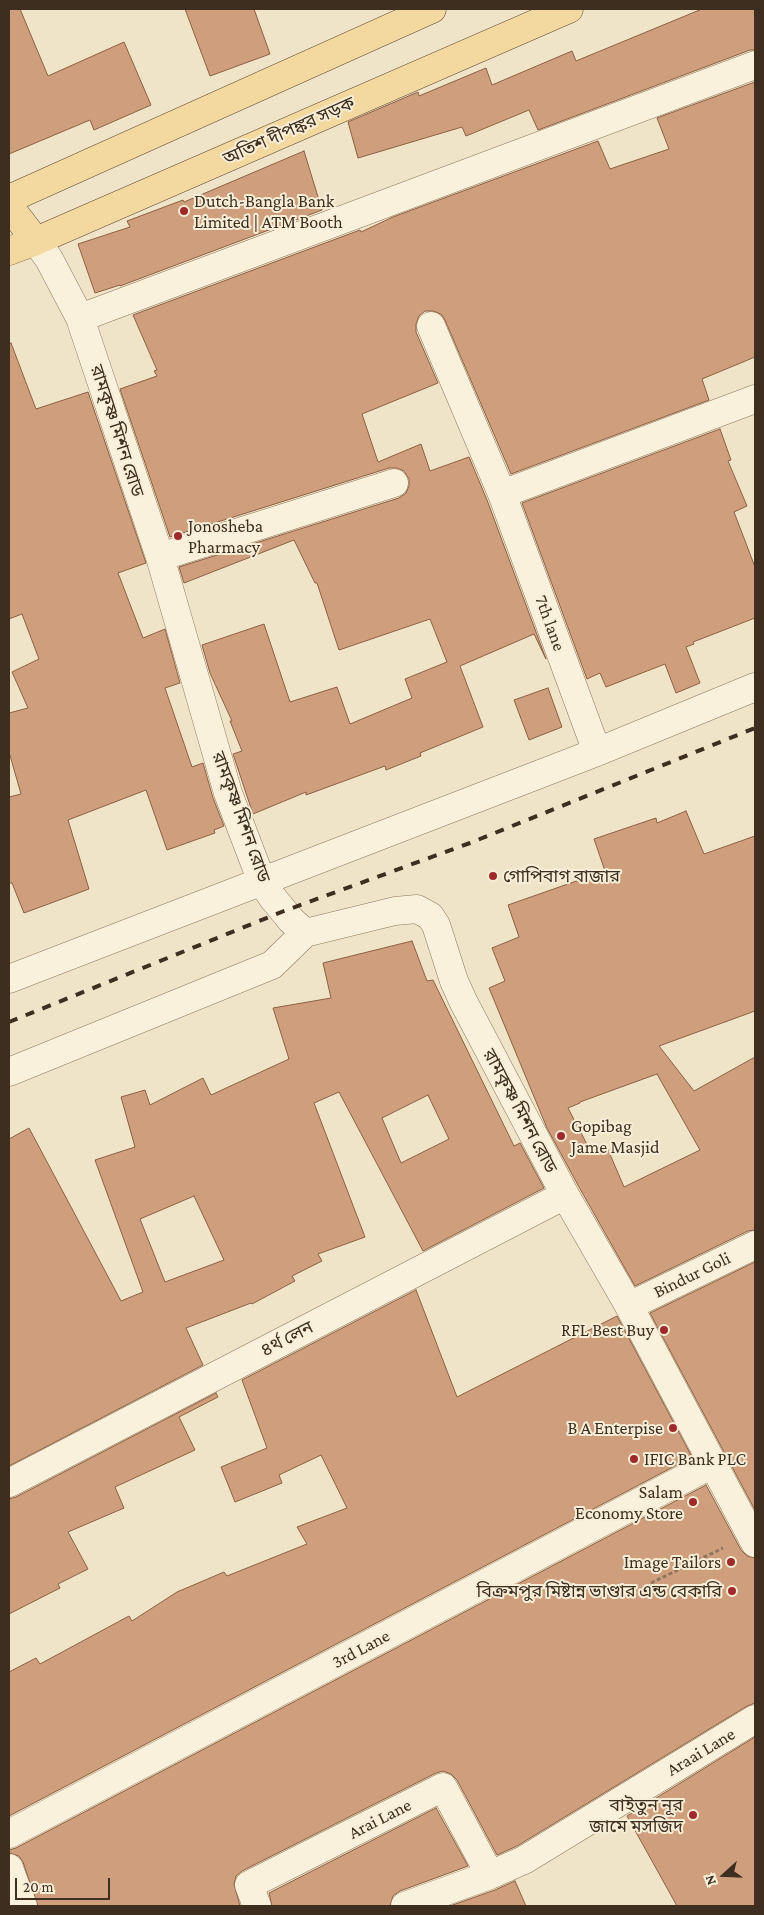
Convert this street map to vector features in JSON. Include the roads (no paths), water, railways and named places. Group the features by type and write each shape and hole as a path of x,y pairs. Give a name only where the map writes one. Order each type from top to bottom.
{"main road":[{"path":"9,199 432,9"},
{"name":"অতিশ দীপঙ্কর সড়ক","path":"9,251 36,241 569,9"},
{"path":"9,206 36,241"}],"street":[{"path":"80,318 755,65"},
{"name":"রামকৃষ্ণ মিশন রোড","path":"36,241 49,259 80,318 160,558 228,793 262,882 298,928 305,933 395,911 417,910 430,916 436,925 454,981 463,1001 565,1195 629,1306 754,1536"},
{"name":"7th lane","path":"431,326 502,494 597,752"},
{"path":"502,494 755,399"},
{"path":"160,558 394,483"},
{"path":"9,979 597,752 755,687"},
{"path":"9,1072 272,965 305,933"},
{"name":"৪র্থ লেন","path":"9,1483 565,1195"},
{"name":"Bindur Goli","path":"629,1306 755,1245"},
{"name":"3rd Lane","path":"9,1834 714,1464"},
{"name":"Araai Lane","path":"405,1906 490,1875 524,1860 755,1719"},
{"name":"Arai Lane","path":"257,1906 249,1885 443,1787 490,1875"},
{"path":"9,1868 23,1906"}],"railway":[{"path":"9,1022 284,911 470,843 755,728"}],"place":[{"name":"Dutch-Bangla Bank Limited | ATM Booth","path":"184,211"},
{"name":"Jonosheba Pharmacy","path":"178,536"},
{"name":"গোপিবাগ বাজার","path":"493,876"},
{"name":"Gopibag Jame Masjid","path":"561,1136"},
{"name":"RFL Best Buy","path":"664,1330"},
{"name":"B A Enterpise","path":"673,1428"},
{"name":"IFIC Bank PLC","path":"634,1459"},
{"name":"Salam Economy Store","path":"693,1502"},
{"name":"Image Tailors","path":"731,1562"},
{"name":"বিক্রমপুর মিষ্টান্ন ভাণ্ডার এন্ড বেকারি","path":"732,1591"},
{"name":"বাইতুন নূর জামে মসজিদ","path":"693,1815"}]}
